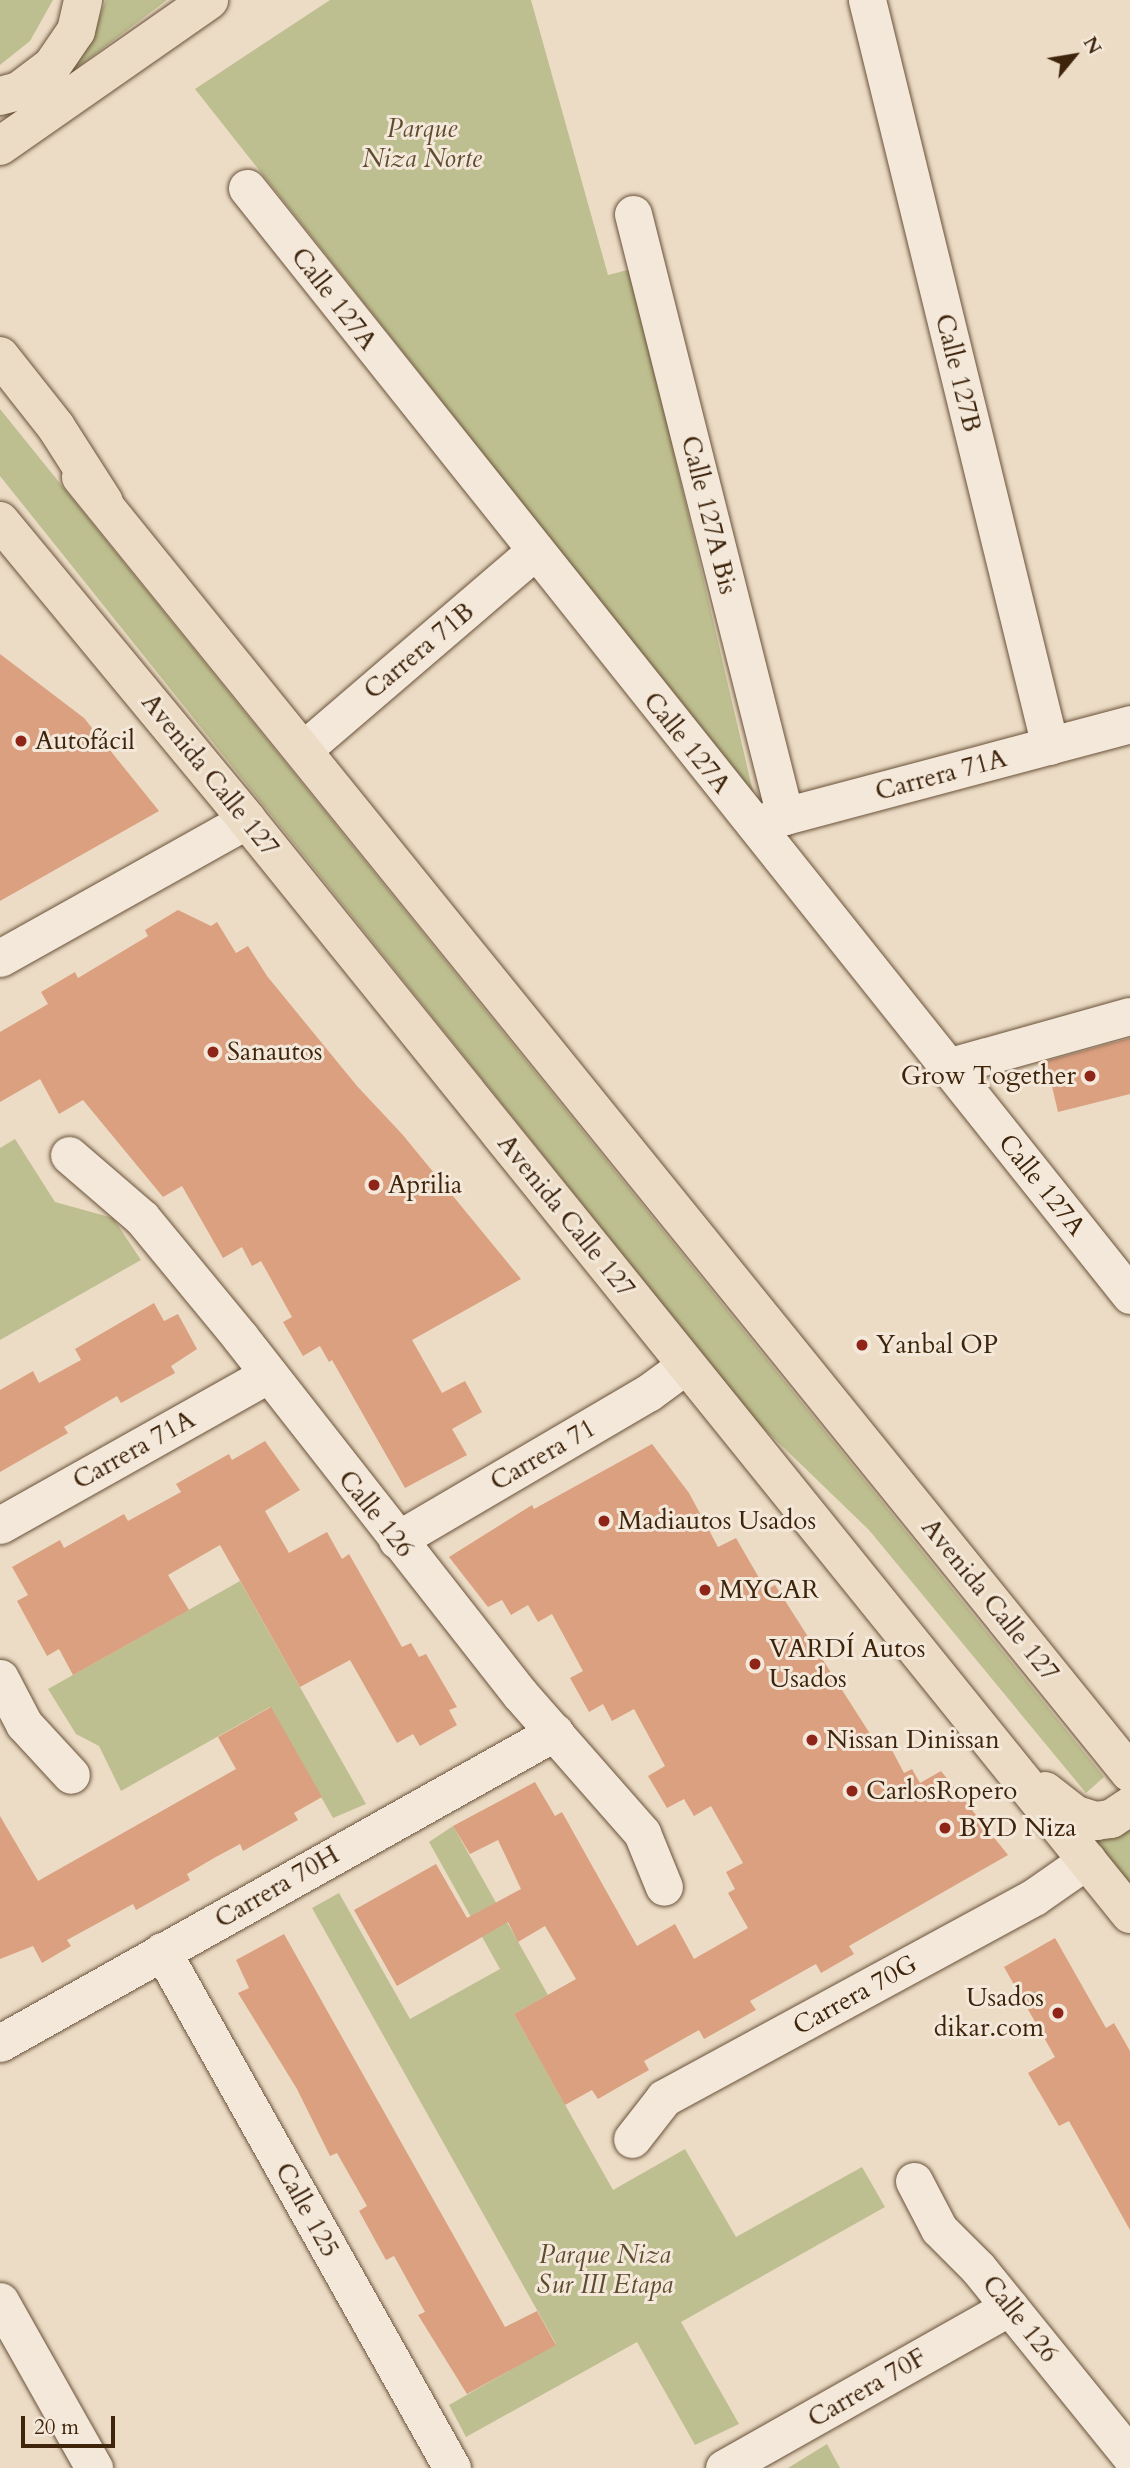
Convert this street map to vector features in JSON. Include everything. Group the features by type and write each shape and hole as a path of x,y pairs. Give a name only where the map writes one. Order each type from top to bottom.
{"main road":[{"path":"0,96 19,90 52,66 76,31 83,0"},
{"path":"0,146 209,0"},
{"path":"0,356 56,427 104,502"},
{"name":"Avenida Calle 127","path":"0,387 104,502 1130,1773"},
{"name":"Avenida Calle 127","path":"0,522 247,820 1130,1914"},
{"path":"1001,1752 1076,1815 1096,1821 1111,1819 1130,1806"}],"street":[{"name":"Calle 127B","path":"867,0 1050,746"},
{"name":"Calle 127A","path":"247,188 534,552 769,820 947,1067 1130,1295"},
{"name":"Calle 127A Bis","path":"633,214 769,820"},
{"name":"Carrera 71B","path":"304,750 534,552"},
{"name":"Carrera 71A","path":"769,820 1130,724"},
{"path":"0,958 247,820"},
{"path":"947,1067 1130,1016"},
{"name":"Calle 126","path":"69,1155 142,1218 397,1540 642,1833 664,1887"},
{"name":"Carrera 71","path":"397,1540 649,1393 686,1365"},
{"name":"Carrera 71A","path":"0,1525 267,1375"},
{"path":"0,1678 24,1724 71,1775"},
{"name":"Carrera 70H","path":"0,2043 555,1732"},
{"name":"Carrera 70G","path":"632,2139 664,2098 1034,1897 1087,1860"},
{"name":"Calle 125","path":"162,1951 452,2468"},
{"name":"Calle 126","path":"914,2181 939,2229 1010,2307 1130,2456"},
{"path":"0,2301 94,2468"},
{"name":"Carrera 70F","path":"724,2468 1010,2307"}],"green space":[{"path":"0,0 53,0 30,41 0,65"},
{"path":"106,0 167,0 67,75 91,40"},
{"name":"Parque Niza Norte","path":"330,0 531,0 608,275 631,269 754,796 195,89"},
{"path":"0,409 1104,1777 1086,1793 869,1530 755,1420 0,476"},
{"path":"15,1139 55,1202 113,1218 141,1260 0,1340 0,1148"},
{"path":"240,1581 366,1804 333,1818 270,1707 121,1791 99,1746 76,1734 48,1689"},
{"path":"1130,1825 1130,1889 1083,1827"},
{"name":"Parque Niza Sur III Etapa","path":"453,1826 548,1995 514,2014 613,2190 685,2149 736,2237 862,2167 885,2207 681,2322 739,2424 695,2445 637,2342 466,2437 449,2405 556,2344 312,1908 339,1893 410,2019 500,1969 429,1842"},
{"path":"827,2444 840,2468 788,2468"}],"building":[{"path":"0,654 84,718 159,811 0,901"},
{"path":"178,910 211,926 217,922 236,953 248,946 267,976 357,1086 402,1134 521,1279 412,1340 442,1393 465,1381 482,1412 452,1429 467,1455 405,1488 332,1360 329,1362 320,1346 303,1356 283,1322 292,1317 261,1261 252,1266 242,1247 223,1258 182,1186 163,1197 83,1100 59,1114 40,1079 0,1102 0,1032 48,1004 41,992 75,972 78,978 148,936 145,930"},
{"name":"Grow Together","path":"1130,1038 1130,1094 1058,1112 1046,1061"},
{"path":"154,1303 164,1321 178,1314 197,1349 171,1366 175,1373 121,1403 117,1396 64,1427 68,1433 0,1472 0,1390 33,1371 39,1383 81,1360 75,1349"},
{"path":"265,1441 300,1490 265,1511 289,1553 327,1532 342,1559 349,1554 402,1647 411,1643 419,1657 426,1654 457,1707 449,1710 457,1725 420,1746 413,1734 397,1743 350,1660 300,1687 220,1545 168,1575 189,1610 73,1675 59,1649 47,1656 17,1601 28,1595 12,1567 60,1540 64,1548 124,1514 128,1521 181,1492 176,1484 229,1454 232,1460"},
{"path":"652,1444 689,1493 718,1547 736,1538 766,1590 775,1585 874,1740 884,1735 904,1773 912,1769 920,1783 941,1771 1008,1855 849,1946 854,1954 821,1973 816,1964 750,2001 756,2010 704,2039 699,2030 644,2061 649,2070 598,2099 592,2090 565,2105 514,2014 576,1979 545,1926 518,1942 508,1922 397,1986 354,1910 436,1864 467,1918 521,1889 498,1840 470,1854 453,1826 535,1782 555,1816 562,1812 637,1946 675,1924 694,1959 748,1928 728,1893 735,1889 726,1872 743,1863 711,1806 694,1816 684,1799 667,1808 648,1776 665,1766 634,1709 612,1721 603,1704 589,1712 570,1678 583,1671 552,1614 538,1622 528,1605 511,1615 502,1600 488,1607 449,1557 532,1505 534,1509"},
{"path":"271,1707 322,1797 294,1813 298,1820 243,1851 240,1844 187,1874 190,1880 136,1910 133,1904 67,1940 71,1946 42,1963 33,1946 0,1959 0,1816 38,1881 236,1769 218,1737"},
{"path":"284,1934 505,2327 537,2311 556,2345 467,2394 418,2315 425,2312 394,2256 386,2260 359,2211 367,2206 337,2153 330,2156 297,2089 238,1993 249,1988 236,1960"},
{"path":"1055,1938 1106,2028 1114,2023 1130,2051 1130,2230 1069,2121 1059,2126 1028,2073 1055,2057 1004,1967"}],"place":[{"name":"Autofácil","path":"21,741"},
{"name":"Sanautos","path":"213,1052"},
{"name":"Grow Together","path":"1090,1076"},
{"name":"Aprilia","path":"374,1185"},
{"name":"Yanbal OP","path":"862,1345"},
{"name":"Madiautos Usados","path":"604,1521"},
{"name":"MYCAR","path":"705,1590"},
{"name":"VARDÍ Autos Usados","path":"755,1664"},
{"name":"Nissan Dinissan","path":"812,1740"},
{"name":"CarlosRopero","path":"852,1791"},
{"name":"BYD Niza","path":"945,1828"},
{"name":"Usados dikar.com","path":"1058,2013"}]}
